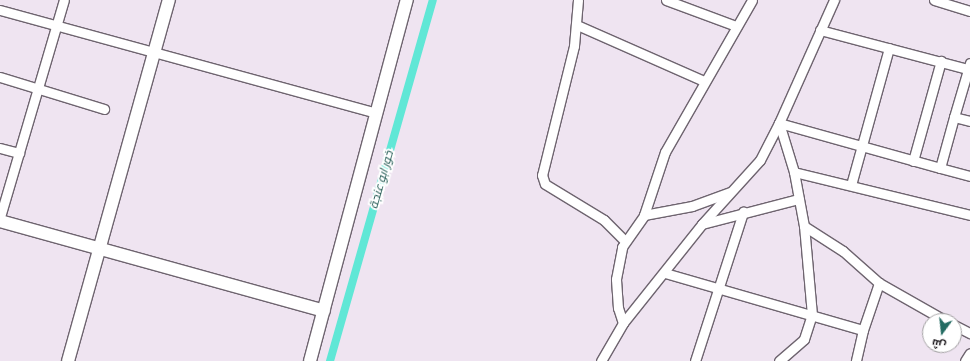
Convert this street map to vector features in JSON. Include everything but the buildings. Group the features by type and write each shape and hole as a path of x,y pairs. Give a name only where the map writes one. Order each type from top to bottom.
{"street":[{"path":"0,217 64,0"},
{"path":"68,361 169,0"},
{"path":"310,361 407,0"},
{"path":"578,0 577,25 565,87 542,167 543,180 553,189 604,220 625,241"},
{"path":"666,0 736,26"},
{"path":"623,322 618,308 616,278 619,255 625,241 644,215 665,152 704,81 752,0"},
{"path":"601,361 623,322 665,273 702,224 760,160 779,123 834,0"},
{"path":"934,0 970,11"},
{"path":"0,10 376,113"},
{"path":"577,25 704,81"},
{"path":"820,30 941,61 969,66 940,168"},
{"path":"851,185 889,48"},
{"path":"913,161 941,61"},
{"path":"0,78 104,109"},
{"path":"954,117 970,121"},
{"path":"779,123 970,176"},
{"path":"779,123 794,172 804,226 812,316 804,339 779,361"},
{"path":"0,148 19,153"},
{"path":"794,172 970,215"},
{"path":"644,215 692,206 733,191"},
{"path":"702,224 743,212 799,199"},
{"path":"695,361 743,212"},
{"path":"0,221 324,311"},
{"path":"804,226 843,251 879,283 932,313"},
{"path":"665,273 718,286 812,316 863,330"},
{"path":"856,361 863,330 879,283"},
{"path":"965,361 970,353"}],"waterway":[{"name":"خور ابو عنجة","path":"330,361 433,0"}]}
